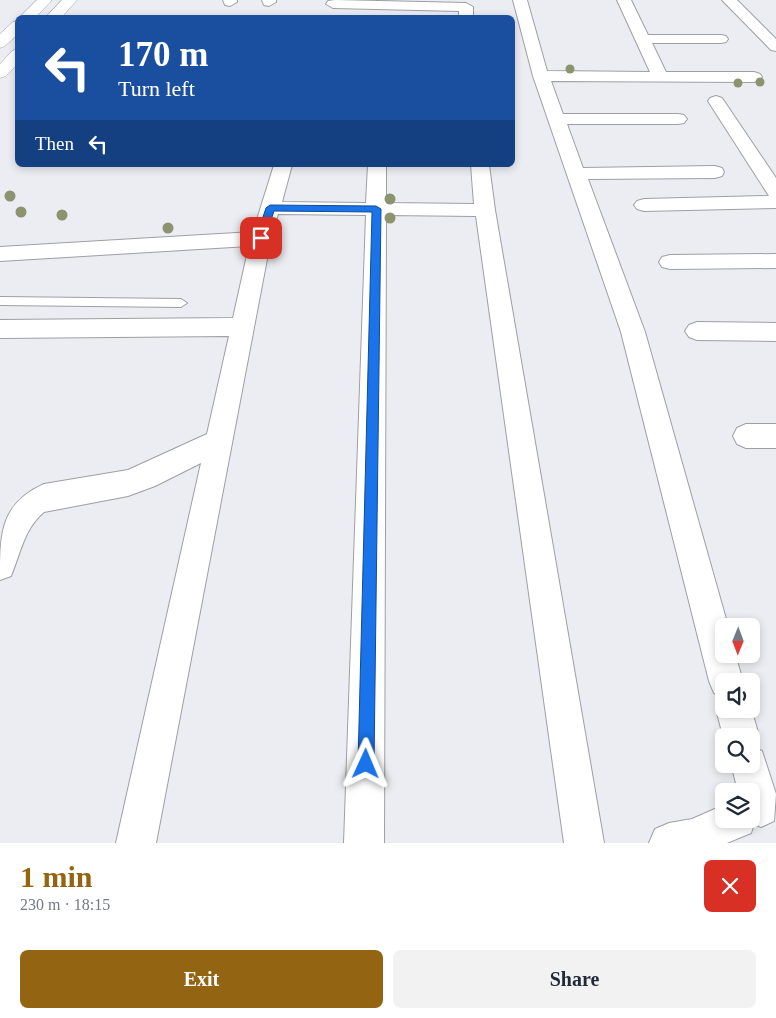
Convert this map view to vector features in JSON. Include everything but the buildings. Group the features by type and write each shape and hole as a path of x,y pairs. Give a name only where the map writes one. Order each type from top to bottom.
{"main road":[{"path":"29,15 45,0"},
{"path":"55,15 70,0"},
{"path":"0,73 15,57"}],"street":[{"path":"520,0 541,76 633,332 724,673"},
{"path":"624,0 660,76"},
{"path":"729,0 773,54"},
{"path":"332,7 402,12 466,7 466,15"},
{"path":"642,39 721,39"},
{"path":"541,76 754,77"},
{"path":"716,101 769,170 776,192"},
{"path":"557,119 678,119"},
{"path":"136,843 261,238 282,167"},
{"path":"364,843 377,167"},
{"path":"480,167 485,210 584,843"},
{"path":"576,174 715,172"},
{"path":"644,205 776,202"},
{"path":"270,208 485,210"},
{"path":"0,254 261,238"},
{"path":"670,262 776,260"},
{"path":"0,329 242,327"},
{"path":"696,331 776,332"},
{"path":"746,436 776,436"},
{"path":"0,565 17,521 31,502 44,497 128,483 145,477 219,441"},
{"path":"686,841 716,828"}],"lane":[{"path":"0,302 181,303"}],"route":[{"path":"261,238 270,208 376,209 366,764"}]}
